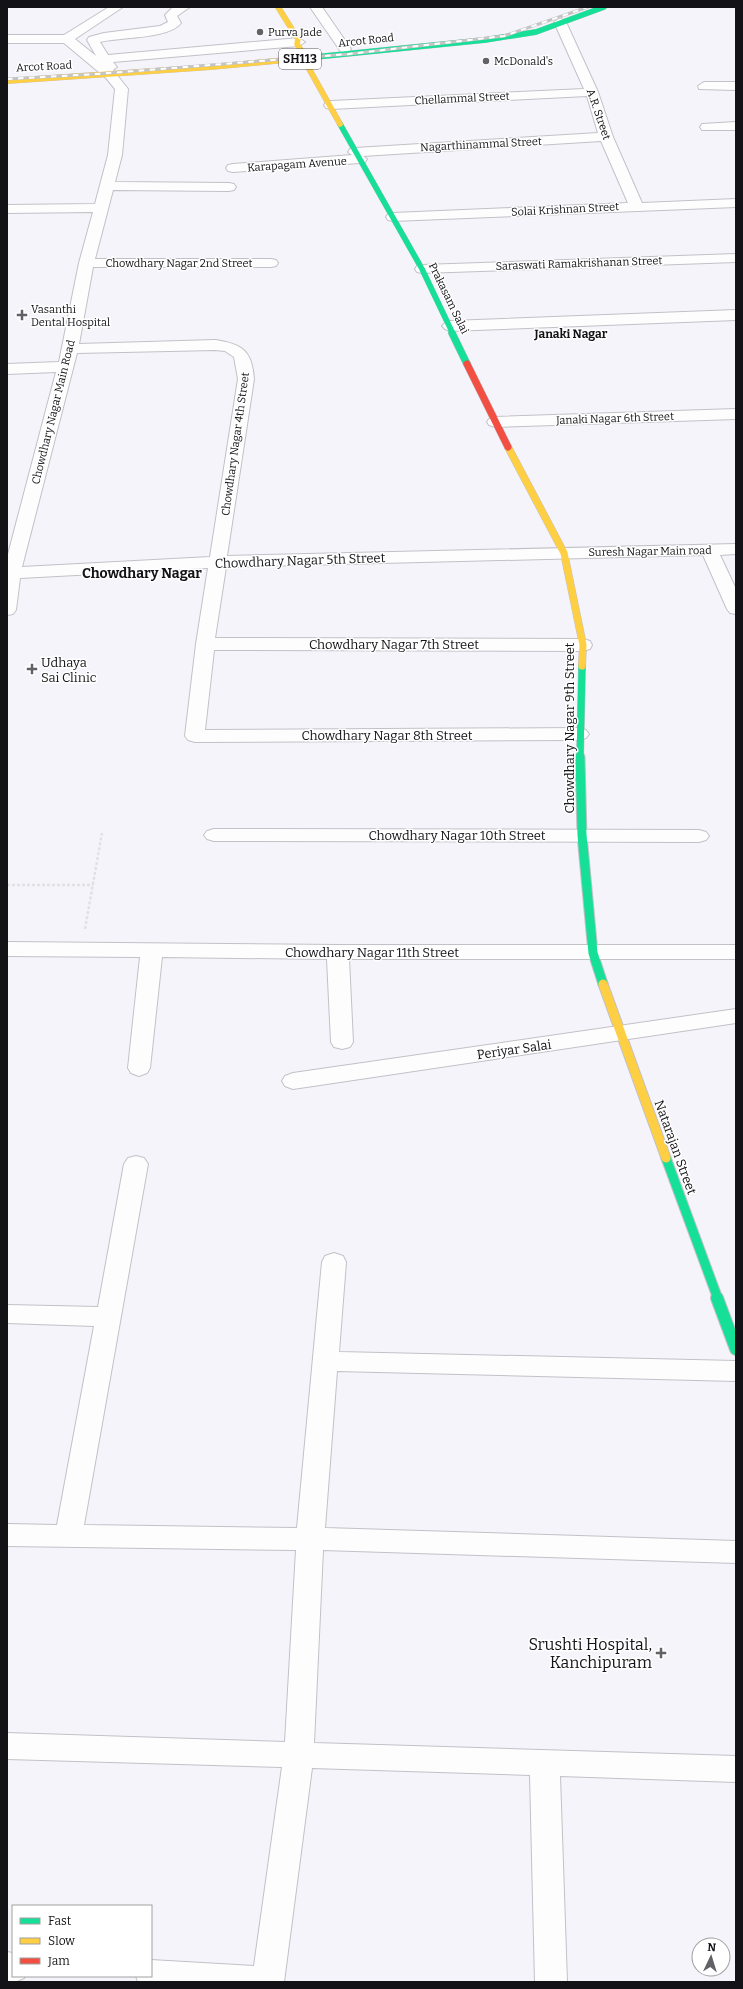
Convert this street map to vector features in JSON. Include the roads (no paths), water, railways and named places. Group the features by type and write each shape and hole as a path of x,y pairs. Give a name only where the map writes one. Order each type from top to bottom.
{"street":[{"path":"7,39 67,39 117,7"},
{"path":"107,67 94,42 95,39 163,29 175,23 171,15 184,7"},
{"name":"Prakasam Salai","path":"278,7 422,269 495,422 564,553"},
{"path":"316,7 345,49"},
{"name":"Arcot Road","path":"301,51 345,49 536,32 604,7"},
{"name":"A.R. Street","path":"560,22 592,92 606,137 636,206"},
{"name":"Arcot Road","path":"7,74 466,39 521,25"},
{"path":"67,39 107,67 301,51"},
{"name":"Arcot Road","path":"7,80 107,67"},
{"name":"Chowdhary Nagar Main Road","path":"8,601 12,573 64,367 70,349 86,263 115,155 122,88 107,67"},
{"path":"704,86 736,86"},
{"name":"Chellammal Street","path":"331,105 592,92"},
{"path":"707,127 736,126"},
{"name":"Nagarthinammal Street","path":"358,155 606,137"},
{"name":"Karapagam Avenue","path":"233,168 358,155"},
{"path":"107,186 228,187"},
{"name":"Solai Krishnan Street","path":"393,217 736,203"},
{"path":"7,209 100,208"},
{"name":"Saraswati Ramakrishanan Street","path":"422,269 736,258"},
{"name":"Chowdhary Nagar 2nd Street","path":"86,263 271,263"},
{"path":"450,326 736,315"},
{"name":"Chowdhary Nagar 4th Street","path":"70,349 215,345 236,350 242,357 246,379 219,562 205,644 195,736"},
{"path":"7,369 64,367"},
{"name":"Janaki Nagar 6th Street","path":"495,422 736,414"},
{"name":"Suresh Nagar Main road","path":"564,553 736,549"},
{"path":"709,550 736,609"},
{"name":"Chowdhary Nagar 5th Street","path":"12,573 219,562 564,553"},
{"name":"Chowdhary Nagar 9th Street","path":"564,553 583,645 579,734 582,834 593,953"},
{"name":"Chowdhary Nagar 7th Street","path":"205,644 583,645"},
{"name":"Chowdhary Nagar 8th Street","path":"195,736 579,734"},
{"name":"Chowdhary Nagar 10th Street","path":"214,835 582,834 699,836"},
{"name":"Chowdhary Nagar 11th Street","path":"7,948 338,952 736,952"},
{"path":"139,1068 152,950"},
{"path":"338,952 342,1042"},
{"name":"Natarajan Street","path":"593,953 620,1033 736,1349"},
{"name":"Periyar Salai","path":"293,1081 736,1016"},
{"path":"69,1535 136,1164"},
{"path":"152,1975 268,1982 300,1755 310,1539 334,1262"},
{"path":"7,1314 109,1317"},
{"path":"326,1361 736,1371"},
{"path":"7,1535 310,1539 736,1552"},
{"path":"7,1746 736,1769"},
{"path":"544,1763 551,1982"}],"railway":[{"path":"7,79 97,74 349,54 504,36 588,7"}],"place":[{"name":"Purva Jade","path":"260,32"},
{"name":"McDonald's","path":"486,61"},
{"name":"Vasanthi Dental Hospital","path":"22,315"},
{"name":"Udhaya Sai Clinic","path":"32,669"},
{"name":"Srushti Hospital, Kanchipuram","path":"661,1653"}],"district":[{"name":"Janaki Nagar","path":"571,334"},
{"name":"Chowdhary Nagar","path":"142,573"}]}
